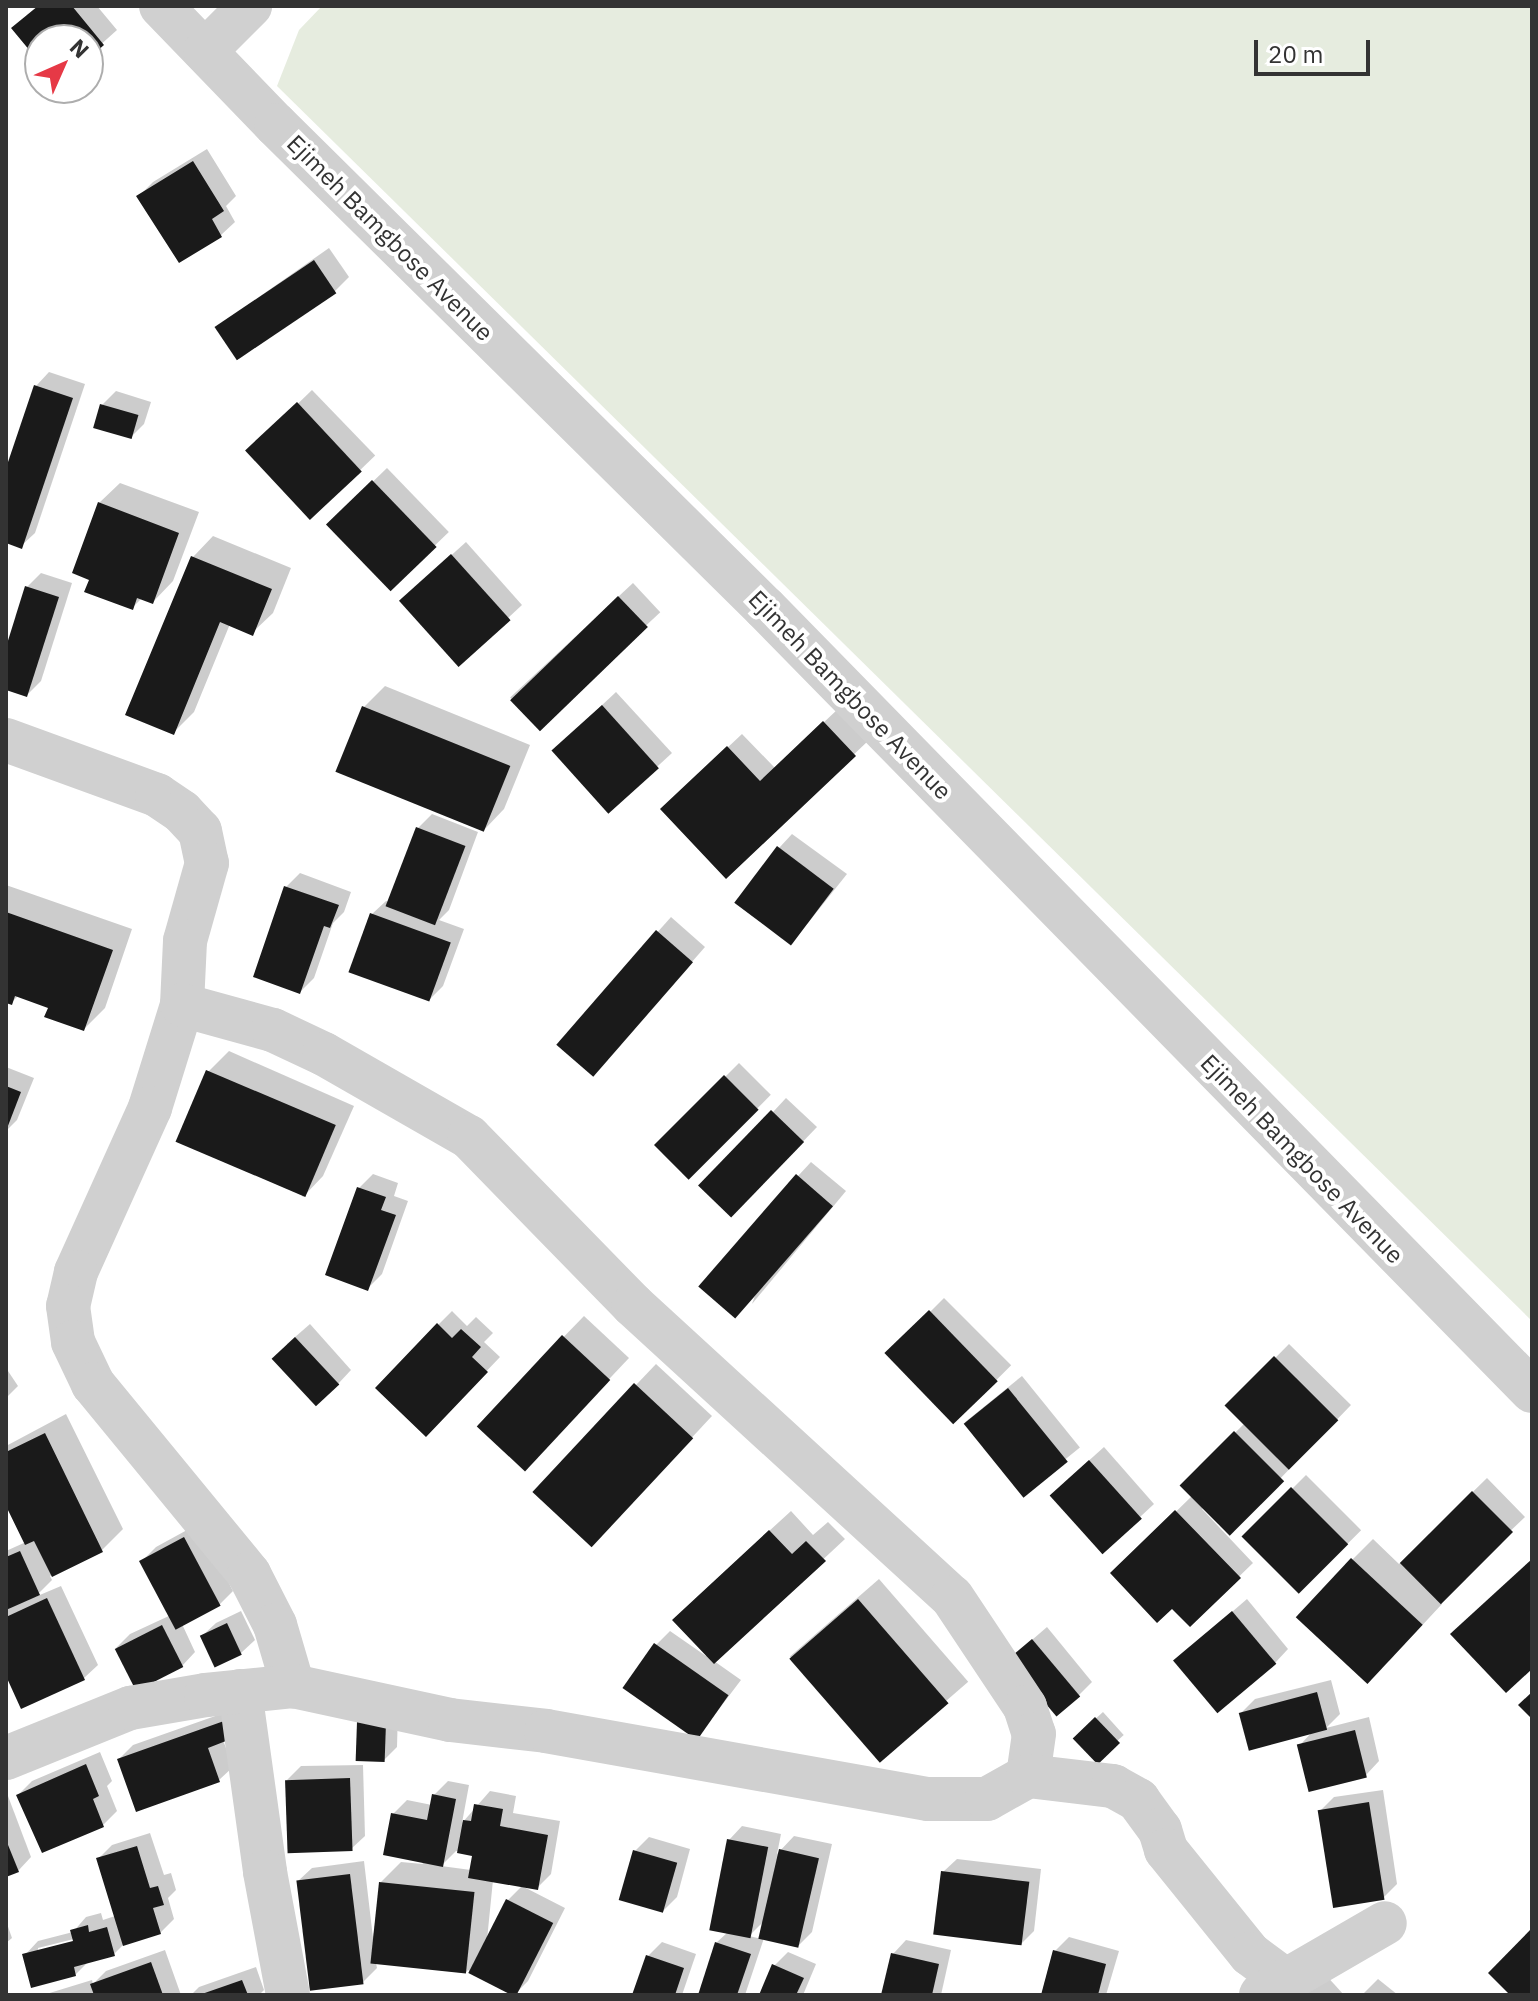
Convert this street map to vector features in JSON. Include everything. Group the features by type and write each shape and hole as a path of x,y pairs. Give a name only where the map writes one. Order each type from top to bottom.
{"street":[{"name":"Ejimeh Bamgbose Avenue","path":"161,6 276,125 765,608 1532,1391"},
{"path":"205,51 250,6"},
{"path":"6,740 157,795 182,812 200,831 207,863 185,941 182,1005 150,1108 76,1272 68,1306 73,1342 93,1384 249,1574 275,1625 293,1686"},
{"path":"182,1005 273,1030 324,1054 469,1137 633,1305 952,1597 1025,1707 1034,1734 1028,1776"},
{"path":"6,1758 130,1708 293,1686 450,1720 546,1731 928,1799 987,1799 1028,1776 1113,1786 1138,1800 1160,1830 1166,1850 1250,1954 1273,1988 1385,1923"},
{"path":"240,1691 265,1872 288,1995"}],"shaded area":[{"path":"322,6 1532,6 1532,1321 277,86 299,30"}],"building":[{"path":"38,6 72,6 87,24 24,24 24,44 11,28"},
{"path":"193,161 224,211 212,219 222,237 179,263 136,196"},
{"path":"314,260 336,293 237,360 215,327"},
{"path":"34,385 73,398 22,549 6,543 6,468"},
{"path":"297,402 362,471 310,520 245,450"},
{"path":"100,404 138,415 132,439 93,428"},
{"path":"372,480 437,547 391,591 326,524"},
{"path":"98,502 179,533 153,604 137,598 133,610 84,592 89,580 72,573"},
{"path":"451,554 511,620 459,667 399,601"},
{"path":"191,556 272,589 253,636 220,622 174,735 125,715"},
{"path":"25,586 59,597 27,697 6,690 6,647"},
{"path":"618,596 648,627 540,731 510,700"},
{"path":"602,705 659,768 608,814 551,751"},
{"path":"362,706 510,766 484,832 335,772"},
{"path":"823,721 856,756 726,879 660,809 727,746 760,781"},
{"path":"416,827 465,846 435,925 386,906"},
{"path":"777,846 834,889 791,945 734,903"},
{"path":"284,886 339,905 330,928 324,926 300,994 253,977"},
{"path":"6,912 113,950 84,1031 44,1017 48,1008 15,996 12,1005 6,1003"},
{"path":"370,913 451,942 429,1002 348,972"},
{"path":"656,930 693,962 593,1077 556,1045"},
{"path":"206,1070 336,1125 305,1197 176,1142"},
{"path":"724,1075 759,1110 689,1180 654,1145"},
{"path":"6,1086 21,1092 6,1131"},
{"path":"771,1110 804,1142 731,1217 698,1186"},
{"path":"796,1174 833,1206 735,1319 698,1286"},
{"path":"357,1187 386,1197 381,1210 396,1215 368,1291 325,1275"},
{"path":"929,1310 998,1381 953,1424 884,1353"},
{"path":"437,1323 452,1338 461,1329 481,1347 472,1357 488,1372 426,1437 375,1388"},
{"path":"562,1335 610,1380 525,1471 477,1426"},
{"path":"295,1337 339,1385 316,1406 272,1359"},
{"path":"1274,1356 1338,1420 1289,1470 1225,1405"},
{"path":"634,1383 693,1438 592,1547 532,1492"},
{"path":"1008,1388 1068,1462 1023,1498 964,1424"},
{"path":"1234,1431 1284,1481 1230,1536 1180,1485"},
{"path":"45,1433 103,1552 52,1577 34,1541 25,1545 6,1506 6,1452"},
{"path":"1089,1460 1142,1519 1102,1554 1050,1495"},
{"path":"1291,1487 1348,1544 1299,1594 1242,1536"},
{"path":"1472,1491 1513,1532 1441,1604 1400,1563"},
{"path":"1175,1510 1241,1578 1190,1627 1172,1609 1157,1623 1110,1573"},
{"path":"769,1530 792,1554 806,1541 826,1561 714,1664 672,1620"},
{"path":"184,1537 221,1606 176,1630 139,1561"},
{"path":"20,1551 40,1595 6,1610 6,1557"},
{"path":"1351,1558 1423,1625 1367,1684 1296,1617"},
{"path":"1532,1559 1532,1669 1506,1693 1450,1634"},
{"path":"47,1598 85,1680 21,1709 6,1676 6,1617"},
{"path":"858,1599 949,1703 880,1763 789,1659"},
{"path":"1232,1611 1276,1664 1217,1713 1173,1660"},
{"path":"227,1623 242,1655 215,1667 200,1636"},
{"path":"162,1625 183,1667 136,1691 115,1649"},
{"path":"1032,1639 1080,1696 1056,1716 1008,1659"},
{"path":"654,1643 729,1695 697,1740 622,1688"},
{"path":"1317,1692 1327,1730 1249,1751 1239,1713"},
{"path":"1532,1692 1532,1719 1518,1705"},
{"path":"1095,1717 1120,1743 1098,1764 1073,1739"},
{"path":"224,1721 231,1739 208,1748 220,1782 136,1812 117,1759"},
{"path":"357,1722 386,1723 385,1762 356,1761"},
{"path":"1355,1730 1367,1778 1309,1792 1297,1745"},
{"path":"86,1764 99,1796 93,1799 104,1827 42,1853 16,1795"},
{"path":"350,1778 353,1851 288,1853 285,1780"},
{"path":"432,1794 456,1799 443,1867 383,1855 391,1813 427,1820"},
{"path":"1369,1802 1384,1900 1333,1908 1318,1810"},
{"path":"474,1804 503,1809 500,1826 548,1835 538,1890 468,1878 472,1856 457,1853 463,1820 471,1821"},
{"path":"727,1839 768,1847 750,1938 709,1930"},
{"path":"6,1840 19,1872 6,1877"},
{"path":"137,1846 150,1888 158,1886 164,1905 153,1908 161,1934 123,1946 96,1858"},
{"path":"779,1849 819,1858 798,1948 758,1939"},
{"path":"633,1850 677,1863 663,1913 619,1900"},
{"path":"941,1871 1029,1882 1022,1945 933,1935"},
{"path":"350,1874 364,1984 310,1991 296,1881"},
{"path":"379,1882 474,1892 466,1974 370,1964"},
{"path":"506,1899 553,1923 517,1995 468,1973"},
{"path":"88,1925 89,1932 107,1927 115,1956 74,1967 76,1976 31,1988 22,1954 73,1941 70,1930"},
{"path":"1532,1928 1532,1995 1510,1995 1488,1973"},
{"path":"715,1942 751,1954 737,1995 698,1995"},
{"path":"1053,1950 1106,1964 1098,1995 1041,1995"},
{"path":"891,1953 939,1964 932,1995 881,1995"},
{"path":"646,1955 684,1968 675,1995 632,1995"},
{"path":"151,1962 163,1995 94,1995 90,1984"},
{"path":"772,1964 804,1978 796,1995 759,1995"},
{"path":"242,1980 248,1995 199,1995"}]}
